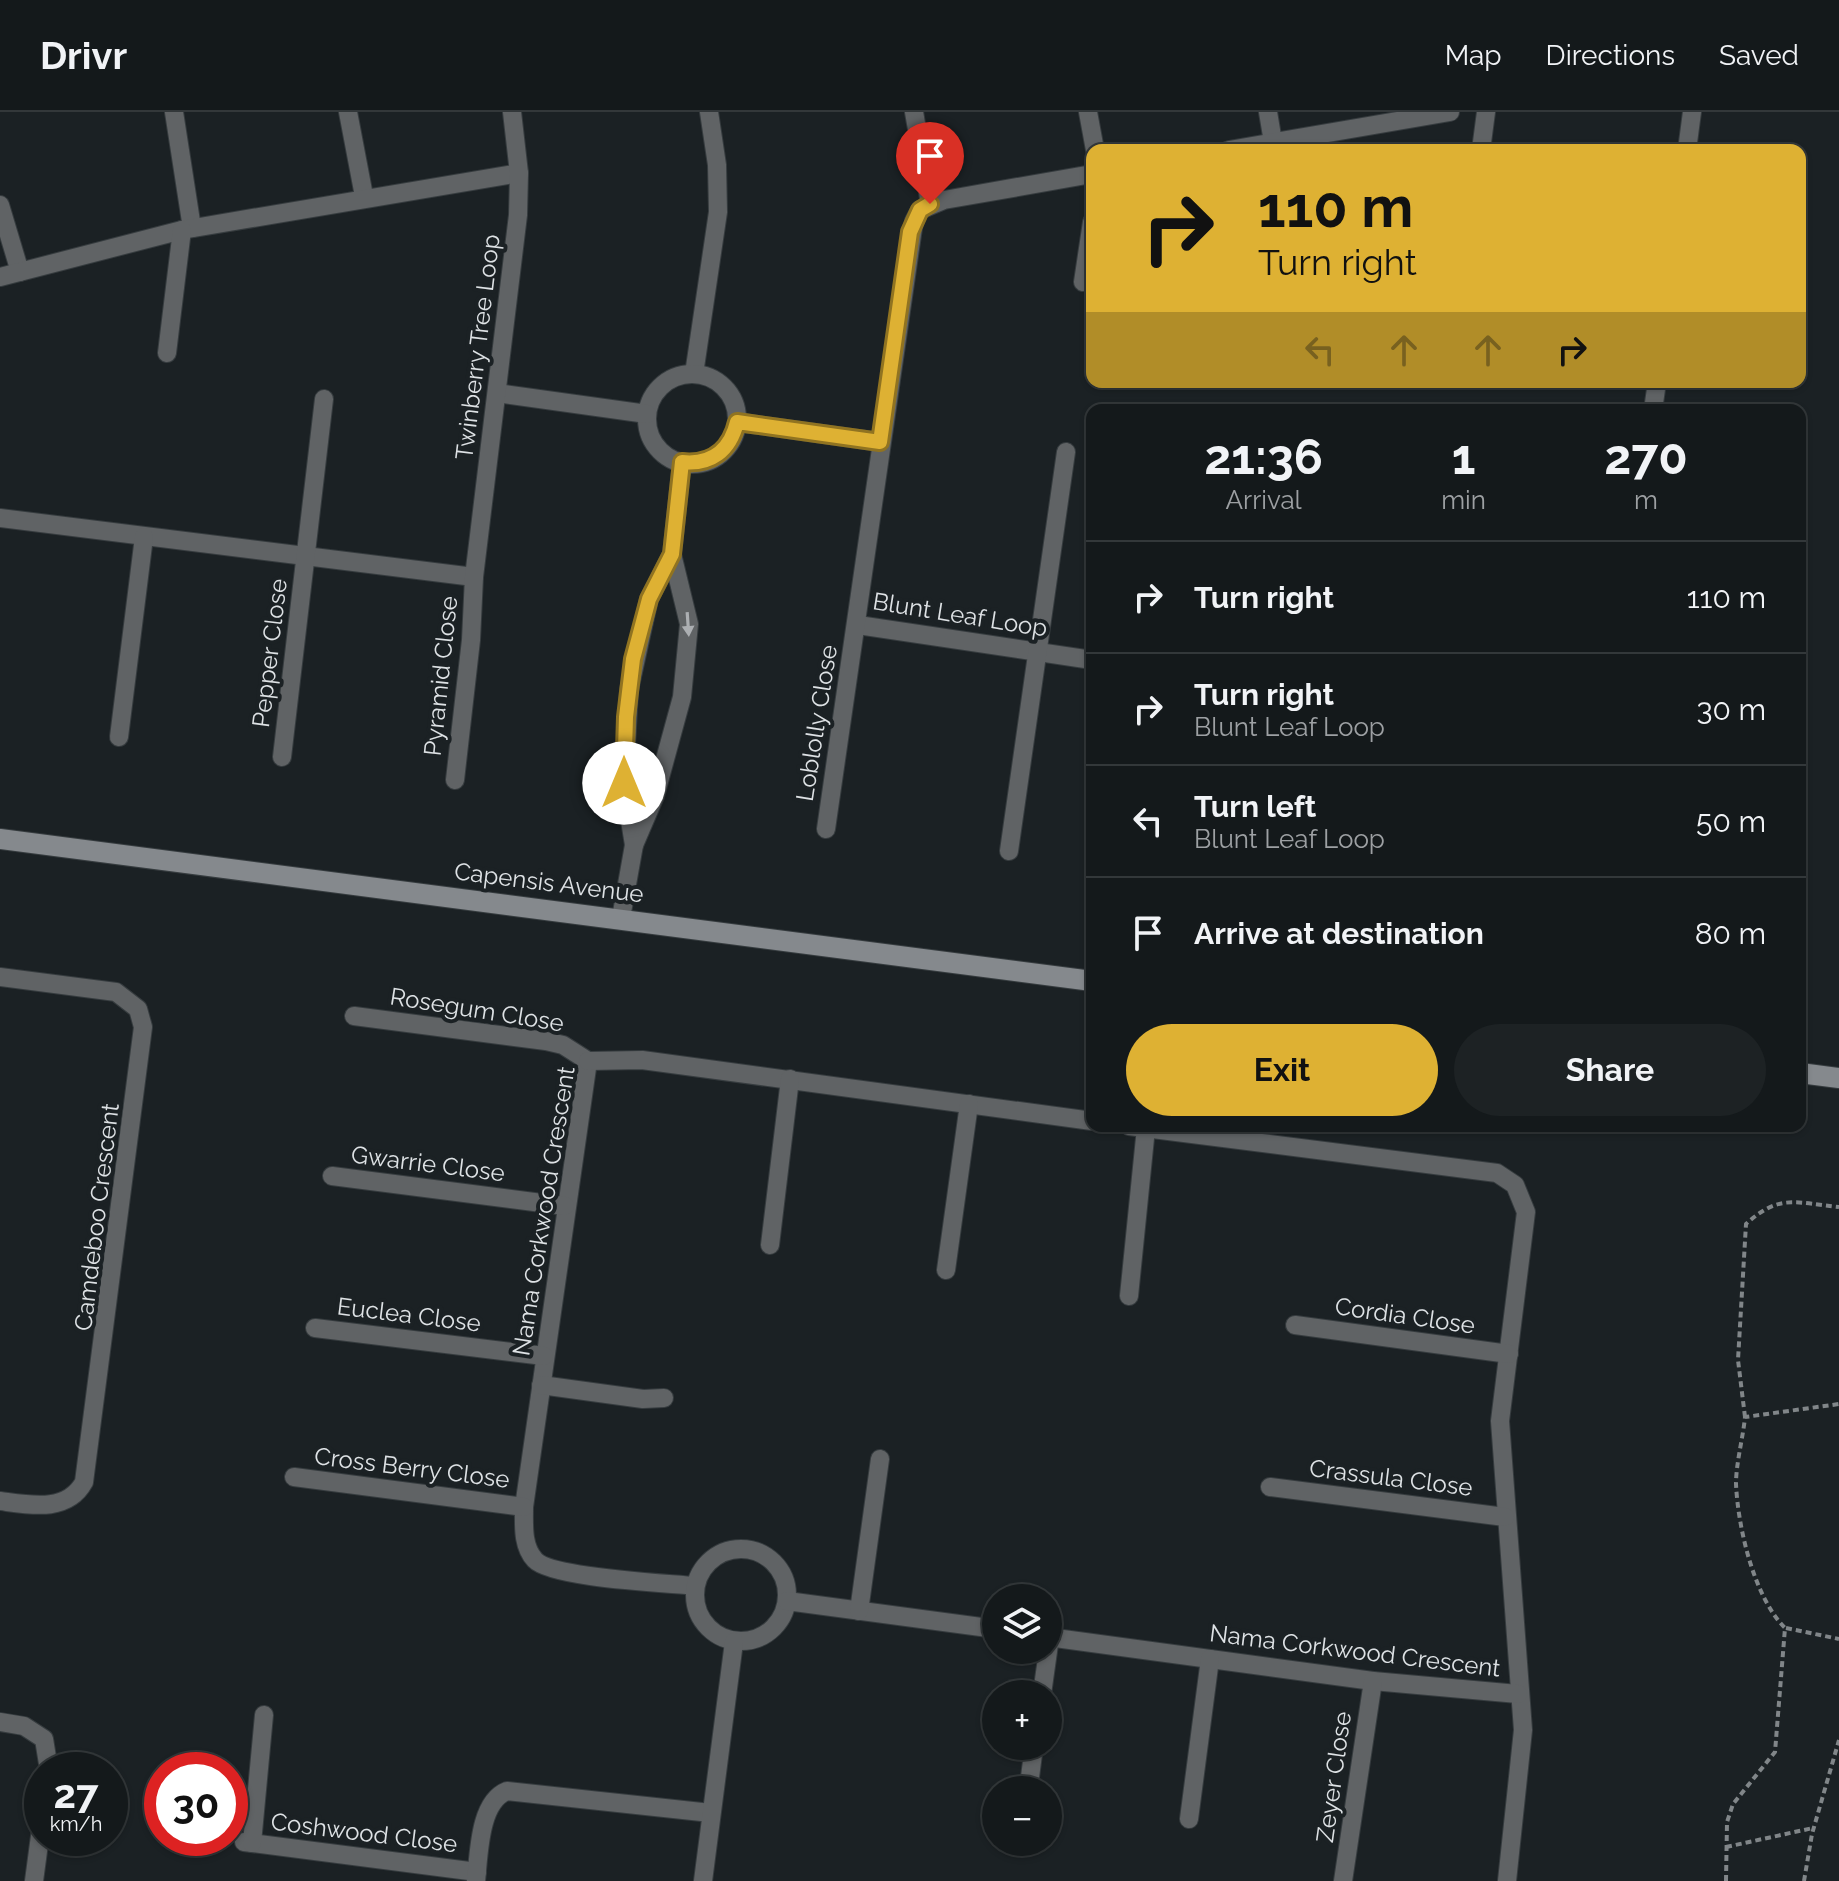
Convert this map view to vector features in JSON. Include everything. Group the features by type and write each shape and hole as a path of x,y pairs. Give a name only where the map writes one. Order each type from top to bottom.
{"street":[{"path":"167,353 187,229 174,112"},
{"path":"348,112 364,196"},
{"name":"Twinberry Tree Loop","path":"474,577 515,248 519,173 512,112"},
{"path":"694,374 718,212 717,165 709,112"},
{"path":"914,112 930,204 1086,175"},
{"path":"1088,112 1094,144"},
{"path":"1268,112 1273,142"},
{"path":"1297,144 1447,112"},
{"path":"1482,144 1486,112"},
{"path":"1688,144 1692,112"},
{"path":"1262,144 1286,144"},
{"path":"0,277 187,229 364,196 519,173"},
{"name":"Blunt Leaf Loop","path":"930,204 920,210 910,232 858,625 1086,659"},
{"path":"0,205 20,272"},
{"path":"1083,282 1086,262"},
{"path":"694,374 706,377 726,390 732,399 737,422 734,435 719,455 707,461 682,462 672,459 656,445 647,414 658,390 668,381 694,374"},
{"path":"497,393 647,414"},
{"name":"Pepper Close","path":"282,757 324,399"},
{"path":"737,422 880,442"},
{"path":"1009,851 1066,452"},
{"path":"621,918 634,845 655,796 682,697 689,624 672,554 682,462"},
{"path":"0,518 474,577"},
{"path":"119,737 144,537"},
{"path":"634,845 624,783 629,690 649,599 672,554"},
{"name":"Pyramid Close","path":"455,780 471,640 474,577"},
{"name":"Loblolly Close","path":"826,829 858,625"},
{"name":"Capensis Avenue","path":"0,839 1086,980"},
{"name":"Camdeboo Crescent","path":"0,977 116,992 138,1009 143,1027 84,1482 77,1495 67,1501 47,1505 0,1501"},
{"name":"Rosegum Close","path":"354,1016 546,1041 563,1045 588,1061"},
{"name":"Nama Corkwood Crescent","path":"695,1586 557,1571 541,1565 526,1544 524,1507 588,1061 642,1060 1086,1120"},
{"path":"1806,1074 1839,1078"},
{"path":"770,1245 790,1079"},
{"path":"946,1270 969,1104"},
{"path":"1129,1296 1138,1132"},
{"name":"Nama Corkwood Crescent","path":"1062,1639 1373,1681 1518,1694 1518,1650 1505,1517 1500,1421 1526,1212 1521,1194 1508,1178 1497,1173 1177,1132"},
{"name":"Gwarrie Close","path":"332,1176 565,1206"},
{"name":"Cordia Close","path":"1295,1325 1509,1354"},
{"name":"Euclea Close","path":"315,1328 544,1356"},
{"path":"541,1385 643,1399 664,1398"},
{"path":"859,1611 880,1459"},
{"name":"Cross Berry Close","path":"294,1477 524,1507"},
{"name":"Crassula Close","path":"1270,1487 1505,1517"},
{"path":"725,1551 756,1551 781,1571 787,1601 775,1627 763,1636 734,1642 707,1628 699,1616 695,1586 701,1571 725,1551"},
{"path":"787,1601 982,1627"},
{"path":"703,1881 734,1642"},
{"path":"1189,1819 1210,1659"},
{"name":"Zeyer Close","path":"1343,1881 1373,1681"},
{"path":"1507,1881 1523,1744 1518,1694"},
{"name":"Coshwood Close","path":"264,1715 248,1843 476,1876"},
{"path":"0,1722 24,1726 44,1739 46,1752"},
{"path":"476,1876 490,1805 507,1791 711,1813"},
{"path":"34,1881 37,1856"}],"path":[{"path":"1839,1207 1785,1201 1765,1206 1746,1224 1738,1360 1745,1417 1736,1484 1752,1573 1775,1618 1785,1628 1839,1639"},
{"path":"1745,1417 1839,1404"},
{"path":"1726,1881 1727,1822 1733,1804 1775,1752 1785,1628"},
{"path":"1804,1881 1813,1828 1832,1755 1839,1740"},
{"path":"1832,1755 1839,1759"},
{"path":"1726,1847 1813,1828"}],"route":[{"path":"624,783 626,717 633,659 649,599 672,554 682,462 707,461 719,455 728,446 737,422 880,442 910,232 920,210 930,204"}]}
